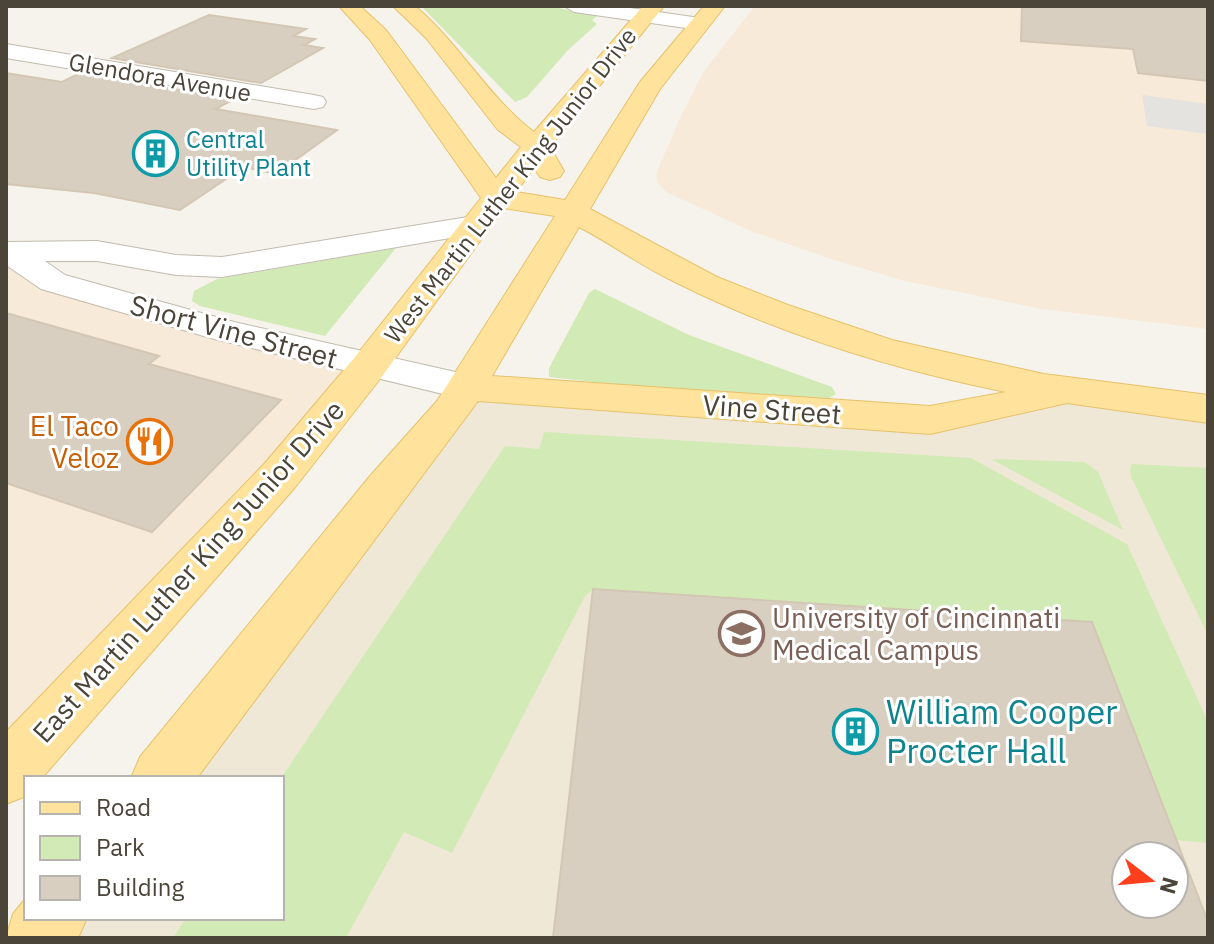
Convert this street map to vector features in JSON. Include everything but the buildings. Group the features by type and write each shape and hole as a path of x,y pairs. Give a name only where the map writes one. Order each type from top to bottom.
{"main road":[{"path":"349,6 378,35 496,198 573,212"},
{"path":"403,6 434,33 507,124 536,146 573,212"},
{"name":"West Martin Luther King Junior Drive","path":"369,366 474,225 646,9"},
{"name":"West Martin Luther King Junior Drive","path":"468,387 649,87 707,15"},
{"name":"Vine Street","path":"573,212 664,264 780,315 865,343 1074,392 1208,409"},
{"name":"East Martin Luther King Junior Drive","path":"6,775 281,474 369,366"},
{"path":"163,776 468,387"},
{"name":"Vine Street","path":"468,387 930,420 1074,392"},
{"path":"37,938 51,920"}],"street":[{"path":"574,6 707,15"},
{"name":"Glendora Avenue","path":"6,51 314,102"},
{"name":"Short Vine Street","path":"7,252 97,251 176,265 222,267 474,225"},
{"name":"Short Vine Street","path":"7,252 53,282 227,331 468,387"}],"shaded area":[{"path":"755,6 1208,6 1208,329 1042,309 905,281 751,231 666,192 658,183 656,174 680,118 704,71"},
{"path":"1142,95 1208,104 1208,134 1147,126"},
{"path":"6,252 53,282 369,366 6,775"},
{"name":"University of Cincinnati Medical Campus","path":"468,387 930,420 1074,392 1208,409 1208,938 37,938 51,920 284,920 284,776 163,776"}],"green space":[{"path":"421,6 546,6 599,15 592,20 597,24 568,50 527,97 515,102"},
{"path":"396,248 325,336 200,306 192,301 194,291 217,279"},
{"path":"595,289 689,335 832,387 836,394 828,399 657,389 549,377 549,368 589,293"},
{"path":"544,432 971,458 1127,544 1208,722 1208,843 1176,840 1092,622 593,589 585,596 452,853 404,832 346,938 173,938 185,920 284,920 282,776 505,446 539,449"},
{"path":"991,459 1085,462 1098,472 1123,530"},
{"path":"1132,464 1208,468 1208,635 1132,479"}],"place":[{"name":"Central Utility Plant","path":"155,153"},
{"name":"El Taco Veloz","path":"150,441"},
{"name":"University of Cincinnati Medical Campus","path":"741,633"},
{"name":"William Cooper Procter Hall","path":"855,731"}]}
